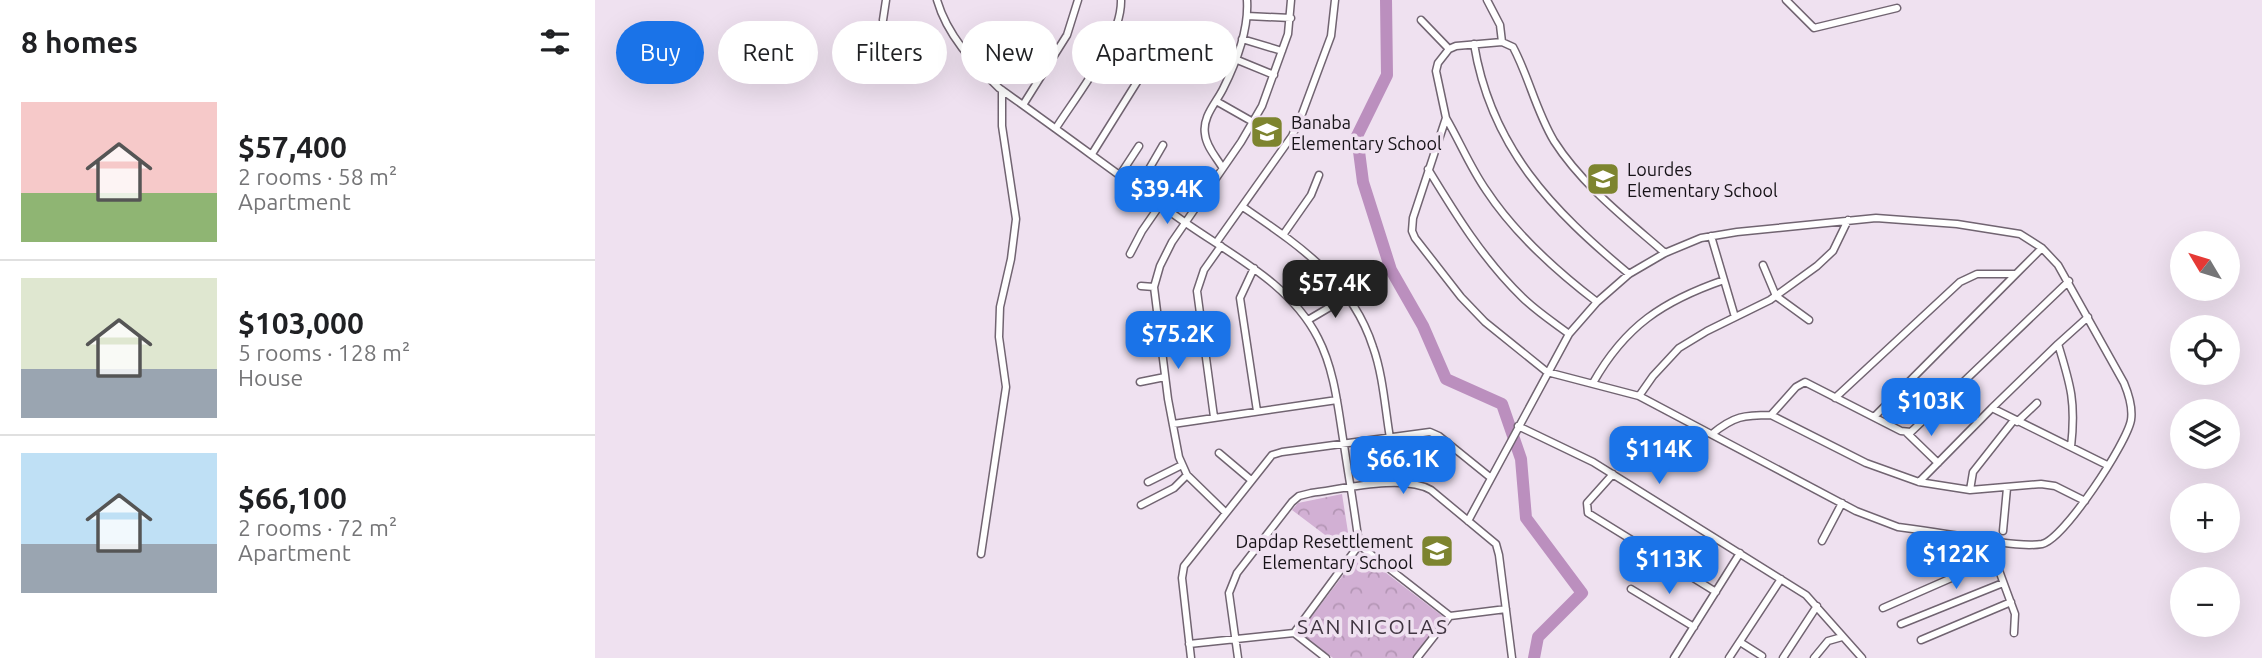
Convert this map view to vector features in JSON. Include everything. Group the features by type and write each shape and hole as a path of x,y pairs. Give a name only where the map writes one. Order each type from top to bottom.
{"street":[{"path":"883,20 885,0"},
{"path":"937,0 955,39 975,65 1002,90 1184,222 1254,268 1291,300 1308,320 1319,338 1338,400 1359,545 1450,616"},
{"path":"1058,49 1067,35 1079,0"},
{"path":"1056,128 1105,50 1118,22 1121,0"},
{"path":"1237,52 1247,16 1247,0"},
{"path":"1225,512 1187,475 1177,451 1154,287 1160,266 1184,222 1253,122 1282,51 1291,18 1291,0"},
{"path":"1214,417 1197,291 1204,270 1218,245 1292,136 1331,36 1335,0"},
{"path":"1486,0 1500,25 1502,42"},
{"path":"1786,0 1814,28 1897,8"},
{"path":"1247,16 1291,18"},
{"path":"1421,20 1449,49"},
{"path":"1241,39 1282,51"},
{"path":"1597,302 1559,273 1500,210 1471,165 1446,118 1436,71 1438,63 1449,49 1502,42 1513,47 1523,65 1537,108 1555,142 1579,173 1665,253"},
{"path":"1474,44 1477,64 1490,104 1499,125 1528,174 1552,205 1583,236 1629,274"},
{"path":"1237,60 1274,75"},
{"path":"1023,105 1036,84"},
{"path":"1092,154 1136,84"},
{"path":"1222,167 1205,134 1205,121 1224,84"},
{"path":"981,554 1006,387 999,337 1000,307 1011,259 1016,219 1002,126 1002,90"},
{"path":"1216,101 1253,122"},
{"path":"1446,118 1413,218 1412,231 1456,291 1485,322 1547,372 1639,396 1842,503 1898,527 2033,545 2050,541 2085,501 2125,437 2131,421 2130,397 2069,281 2042,248 2010,231 1895,219 1847,220 1711,236 1665,253 1629,274 1597,302 1569,334 1547,372 1468,521"},
{"path":"1138,188 1163,145"},
{"path":"1120,175 1139,146"},
{"path":"1429,169 1463,227 1484,255 1524,299 1569,334"},
{"path":"1283,235 1311,195 1319,175"},
{"path":"1130,254 1160,205"},
{"path":"1243,207 1303,248 1329,272 1347,297 1374,348 1390,438"},
{"path":"1639,396 1679,348 1776,296 1827,258 1840,240 1847,220"},
{"path":"1711,236 1735,317"},
{"path":"1874,417 2042,248"},
{"path":"1763,265 1776,296 1809,320"},
{"path":"1254,268 1240,298 1257,411"},
{"path":"1835,398 1960,282 1977,274 2016,274"},
{"path":"1593,383 1620,344 1659,308 1681,296 1724,280"},
{"path":"1906,432 1917,428 2069,281"},
{"path":"1142,286 1154,287"},
{"path":"1308,320 1347,297"},
{"path":"1919,482 2088,317"},
{"path":"2059,344 2074,401 2075,418 2071,447"},
{"path":"1140,382 1165,377"},
{"path":"1772,415 1801,383 1810,383 1906,432 1938,463"},
{"path":"1948,398 1978,422"},
{"path":"1173,424 1338,400"},
{"path":"1970,490 1973,472 2015,421 2037,403"},
{"path":"1992,408 2107,466"},
{"path":"1711,434 1736,418 1772,415 1865,463 1919,482 1970,490 2049,485 2085,501"},
{"path":"1517,429 1593,462 1806,595 1862,658"},
{"path":"1191,658 1182,572 1187,560 1272,455 1344,443 1433,433 1491,478"},
{"path":"1177,451 1187,448"},
{"path":"1219,453 1251,480"},
{"path":"1148,482 1182,465"},
{"path":"1613,474 1587,503 1588,513 1716,592"},
{"path":"1141,505 1174,488 1187,475"},
{"path":"1238,658 1230,586 1283,512 1299,496 1413,482 1431,490 1491,539 1499,550 1512,658"},
{"path":"2003,531 2007,488"},
{"path":"1822,541 1842,503"},
{"path":"1996,541 2003,583 2015,614 2014,634"},
{"path":"1294,633 1359,545"},
{"path":"1674,658 1740,553"},
{"path":"1883,608 1997,558"},
{"path":"1729,658 1781,579"},
{"path":"1901,624 2003,583"},
{"path":"1631,589 1694,627"},
{"path":"1921,640 2011,602"},
{"path":"1783,658 1817,606"},
{"path":"1417,658 1450,616 1506,609"},
{"path":"1189,644 1294,633 1326,658"},
{"path":"1814,658 1828,640 1842,637"},
{"path":"1740,642 1762,656"},
{"path":"1847,658 1854,650"}],"green space":[{"path":"1342,494 1350,545 1345,550 1292,510 1298,503"},
{"path":"1360,553 1445,618 1414,658 1333,658 1299,633"}],"waterway":[{"path":"1386,0 1387,75 1357,136 1363,182 1391,270 1423,326 1446,379 1502,404 1521,459 1526,518 1582,593 1538,637 1534,658"}],"place":[{"name":"Banaba Elementary School","path":"1267,132"},
{"name":"Lourdes Elementary School","path":"1603,179"},
{"name":"Dapdap Resettlement Elementary School","path":"1437,551"}],"district":[{"name":"SAN NICOLAS","path":"1373,626"}]}
